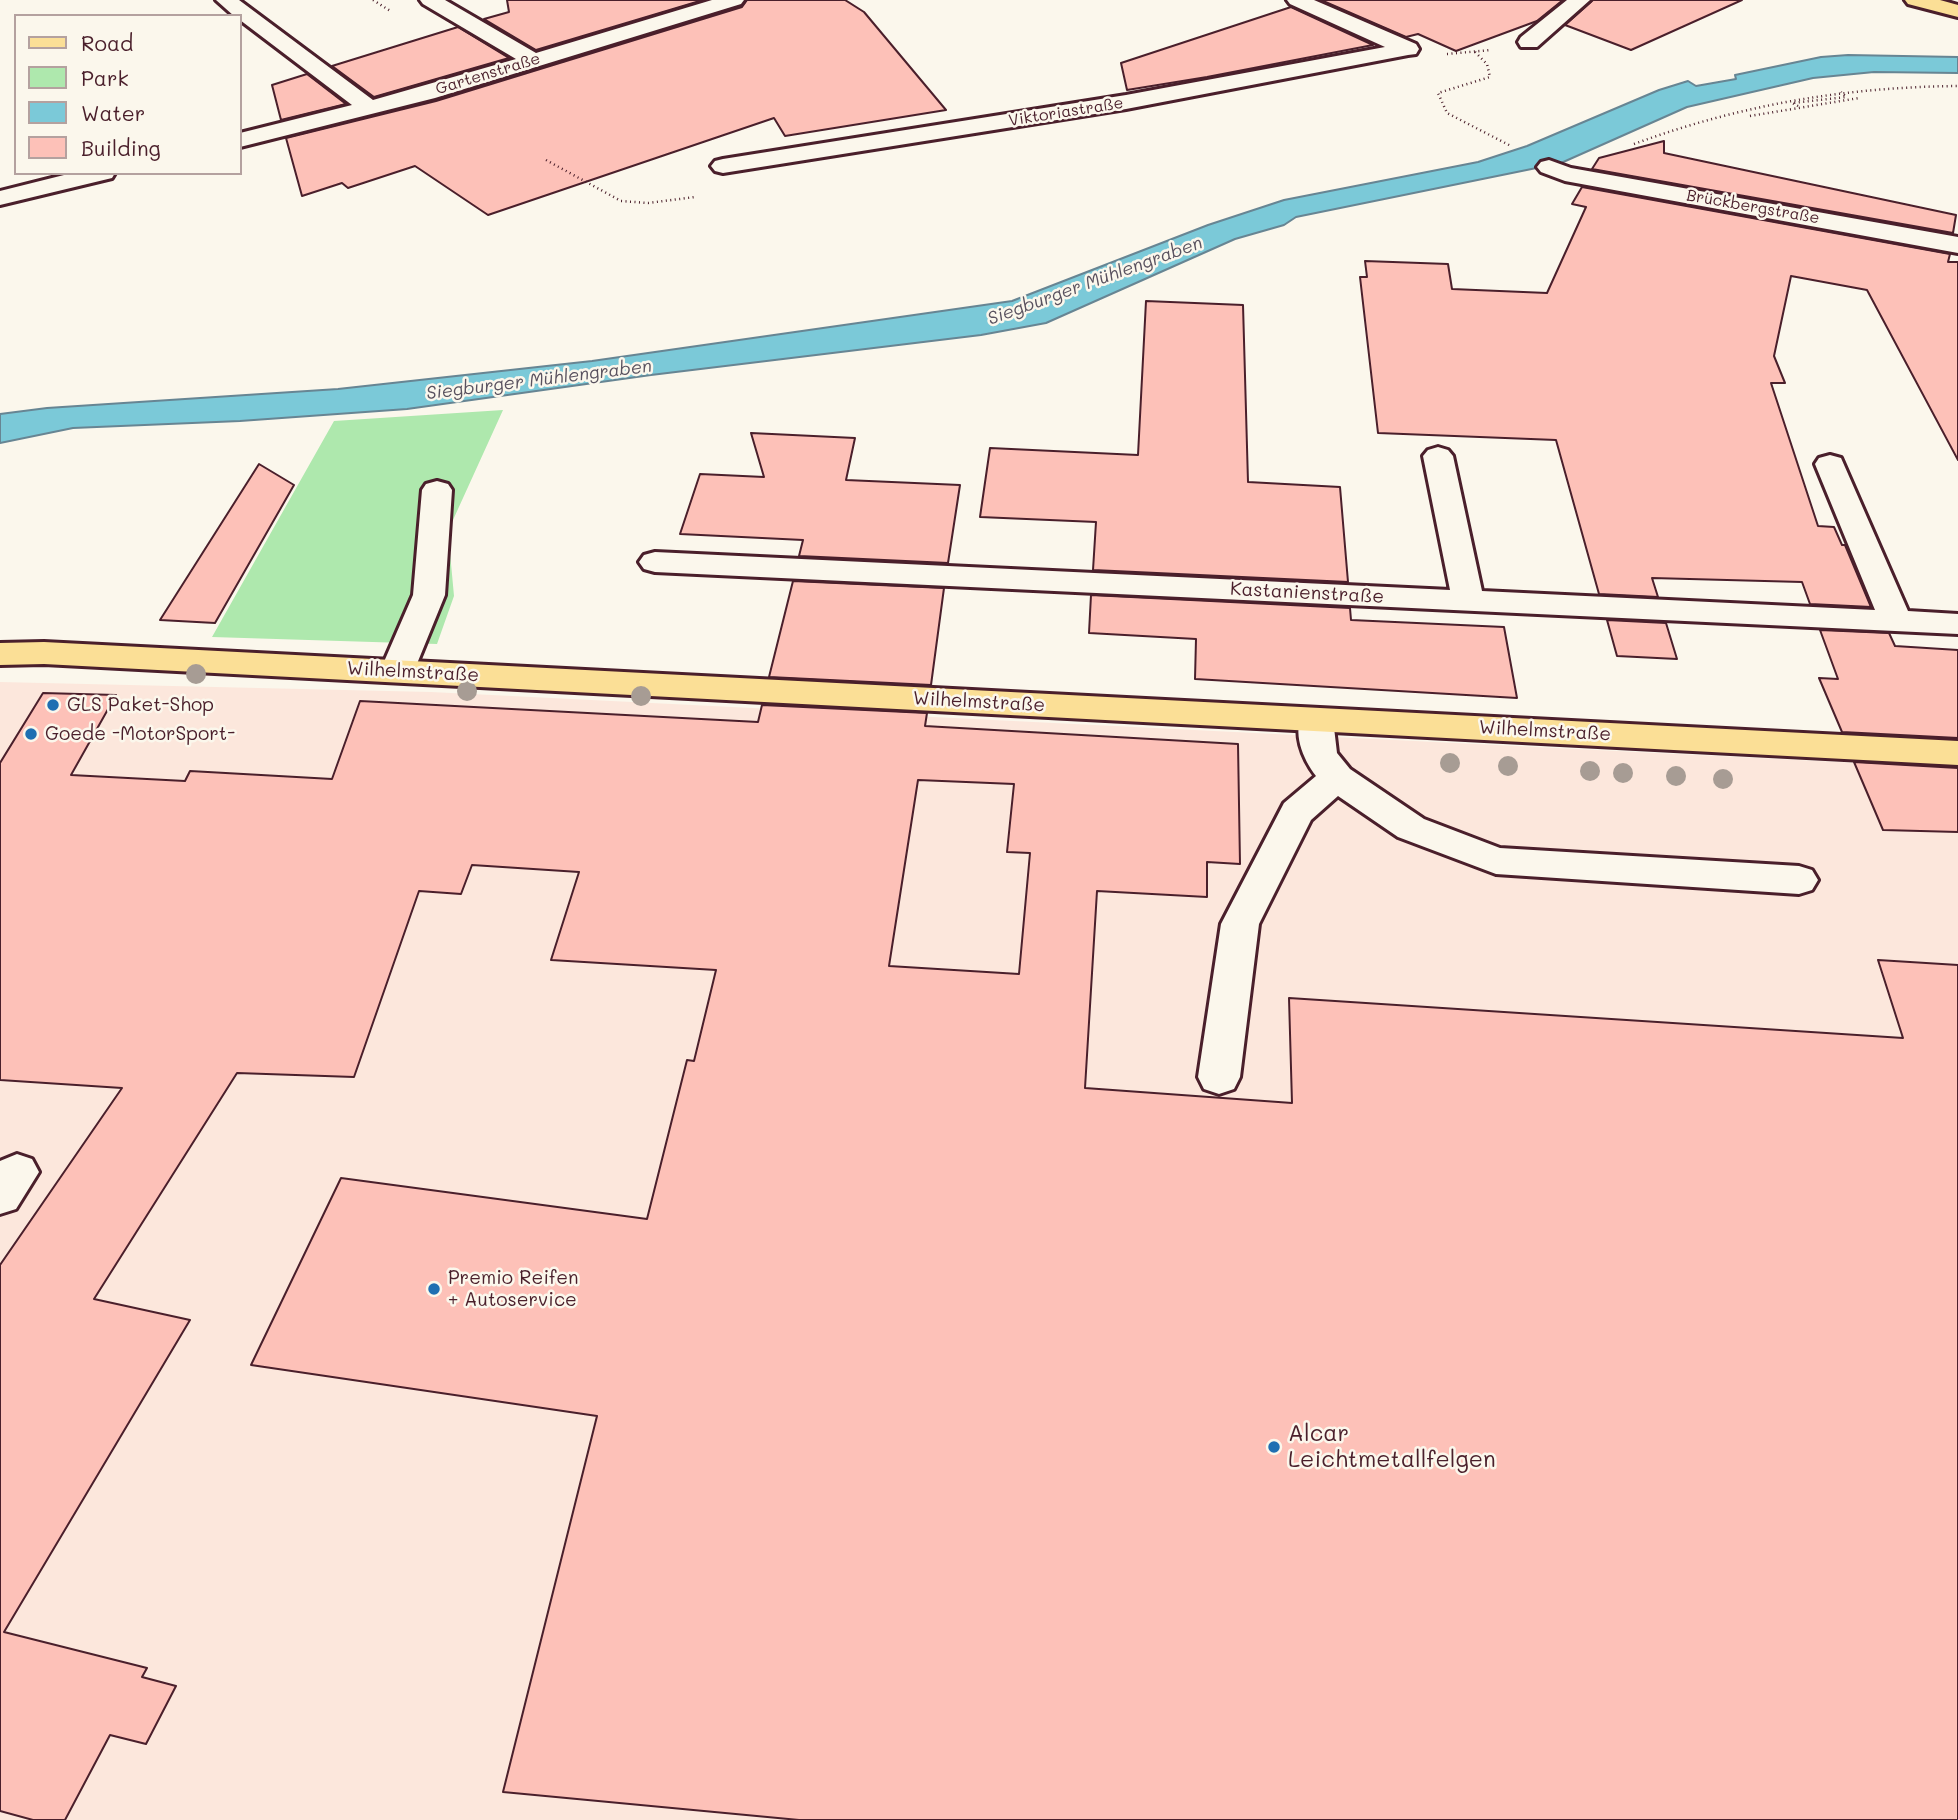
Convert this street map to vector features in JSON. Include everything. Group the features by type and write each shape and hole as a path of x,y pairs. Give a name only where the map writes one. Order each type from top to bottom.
{"main road":[{"path":"1927,2 1958,12"},
{"name":"Wilhelmstraße","path":"0,654 44,653 1958,753"}],"street":[{"path":"226,0 370,108"},
{"path":"430,0 533,60"},
{"name":"Gartenstraße","path":"242,140 370,108 734,0"},
{"path":"1297,0 1408,49"},
{"path":"1529,42 1580,0"},
{"name":"Viktoriastraße","path":"723,166 1126,102 1408,49"},
{"name":"Brückbergstraße","path":"1549,167 1565,174 1958,245"},
{"path":"0,198 95,175"},
{"path":"1438,456 1468,601"},
{"path":"1830,464 1896,621"},
{"path":"397,671 429,595 437,490"},
{"name":"Kastanienstraße","path":"655,562 1958,624"},
{"path":"1316,719 1319,755 1337,778 1411,828 1496,861 1799,880"},
{"path":"1219,1077 1240,924 1297,812 1337,778"}],"path":[{"path":"1408,49 1432,53 1475,52 1529,42"},
{"path":"1475,52 1487,64 1490,77 1438,93 1447,113 1513,147"},
{"path":"1629,147 1676,128 1763,102 1840,91 1958,86"},
{"path":"1798,106 1792,103 1846,97 1840,91"},
{"path":"1750,116 1798,106 1858,99"},
{"path":"546,160 621,201 648,203 729,191 734,182 723,166"}],"shaded area":[{"path":"0,682 431,692 1958,768 1958,1820 0,1820"}],"green space":[{"path":"503,410 448,531 454,596 437,644 212,637 334,421"}],"water":[{"name":"Siegburger Mühlengraben","path":"1821,57 1958,57 1958,73 1874,72 1813,78 1687,107 1561,163 1296,217 1284,225 1235,239 1046,323 981,335 651,375 407,409 240,421 73,428 0,443 0,414 47,408 338,389 592,361 1012,301 1208,225 1284,200 1478,162 1527,146 1659,90 1688,81 1696,86 1736,79 1735,75"}],"building":[{"path":"507,0 703,0 536,50 484,19 509,12"},
{"path":"747,0 845,0 864,12 946,110 785,136 774,118 488,215 415,166 348,188 342,183 302,196 286,138 436,101 742,7"},
{"path":"1321,0 1563,0 1537,21 1456,51 1418,34 1406,37"},
{"path":"1593,0 1742,0 1631,50 1565,25"},
{"path":"1291,7 1373,45 1127,90 1121,63"},
{"path":"458,27 509,58 374,97 332,66"},
{"path":"307,74 346,104 281,120 272,85"},
{"path":"1664,141 1664,153 1956,215 1953,233 1592,169 1599,158"},
{"path":"1582,187 1950,254 1948,262 1958,262 1958,460 1867,290 1791,276 1774,356 1785,383 1771,383 1818,526 1834,527 1842,545 1845,545 1871,607 1810,604 1802,582 1652,578 1658,597 1599,594 1556,440 1378,433 1360,277 1367,277 1365,261 1448,264 1452,289 1547,293 1586,207 1572,204"},
{"path":"1146,301 1243,305 1248,482 1340,487 1348,582 1093,570 1096,522 980,517 990,448 1138,455"},
{"path":"751,433 855,438 846,480 960,485 948,563 799,556 803,540 680,534 700,474 764,477"},
{"path":"259,464 294,485 215,623 160,620"},
{"path":"793,581 944,588 931,685 769,677"},
{"path":"1091,595 1350,608 1351,620 1504,627 1517,698 1195,679 1196,639 1089,633"},
{"path":"1607,620 1666,623 1677,659 1617,656"},
{"path":"1820,630 1889,633 1895,646 1958,650 1958,738 1842,732 1819,678 1838,679"},
{"name":"Alcar Leichtmetallfelgen","path":"43,693 116,695 71,775 185,781 190,771 332,779 360,701 758,722 762,705 927,713 925,726 1238,744 1240,864 1207,862 1207,897 1097,891 1085,1088 1292,1103 1289,998 1903,1038 1878,960 1958,965 1958,1820 799,1820 503,1792 597,1416 251,1365 341,1178 647,1219 687,1060 694,1061 716,970 551,960 579,872 472,865 461,894 419,891 354,1077 237,1073 94,1299 190,1320 4,1632 147,1668 142,1677 176,1686 146,1744 110,1735 65,1820 33,1820 0,1811 0,1265 122,1088 0,1080 0,763","holes":["918,780 1014,784 1007,852 1030,853 1019,974 889,966"]},
{"path":"1854,762 1958,768 1958,832 1883,830"}],"place":[{"name":"GLS Paket-Shop","path":"53,705"},
{"name":"Goede -MotorSport-","path":"31,734"},
{"name":"Premio Reifen + Autoservice","path":"434,1289"},
{"name":"Alcar Leichtmetallfelgen","path":"1274,1447"}]}
